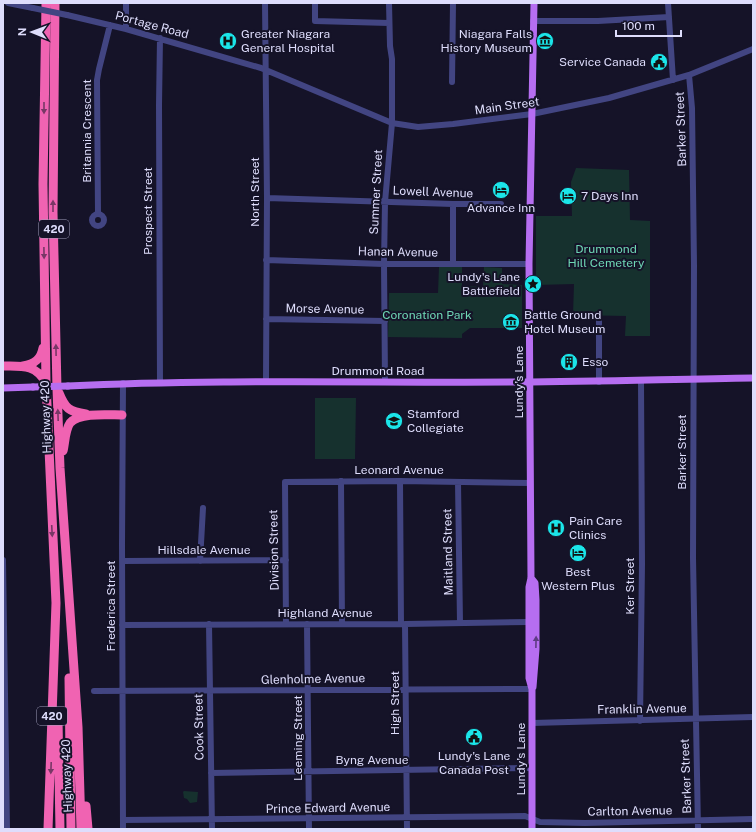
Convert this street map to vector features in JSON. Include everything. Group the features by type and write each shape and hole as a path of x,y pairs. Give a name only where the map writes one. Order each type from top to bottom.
{"highway":[{"name":"Highway 420","path":"46,3 43,184 45,330 56,603 48,829"},
{"name":"Highway 420","path":"55,3 53,212 57,389 60,468 78,727 81,829"},
{"path":"20,366 34,363 41,356 45,330"},
{"path":"3,366 33,368 43,377 46,384"},
{"path":"57,389 63,402 69,410 93,416"},
{"path":"60,468 66,435 70,424 78,418 122,415"},
{"path":"68,575 71,829"},
{"path":"56,603 60,829"},
{"path":"78,727 88,829"}],"main road":[{"name":"Lundy's Lane","path":"532,689 529,678 529,587 531,578 529,264 534,3"},
{"name":"Drummond Road","path":"3,388 123,383 266,381 599,382 753,378"},
{"name":"Lundy's Lane","path":"531,578 535,585 536,600 536,657 532,689 532,829"}],"street":[{"name":"Portage Road","path":"8,3 126,29 265,69"},
{"path":"126,3 126,29"},
{"name":"North Street","path":"265,3 267,198 266,381"},
{"path":"315,3 315,21 389,22"},
{"name":"Summer Street","path":"385,382 385,202 392,123 392,59 389,3"},
{"path":"452,82 453,3"},
{"path":"668,3 673,80"},
{"path":"533,21 598,21 669,17"},
{"name":"Britannia Crescent","path":"98,214 97,80 98,69 110,25"},
{"name":"Prospect Street","path":"160,38 158,105 160,383"},
{"name":"Main Street","path":"265,69 392,123 414,127 427,127 532,114 609,98 689,75 753,49"},
{"name":"Barker Street","path":"689,75 693,143 693,558 698,829"},
{"name":"Lowell Avenue","path":"267,198 453,204 502,204"},
{"path":"453,204 453,264"},
{"name":"Hanan Avenue","path":"266,260 384,264 529,264"},
{"name":"Morse Avenue","path":"266,319 385,321"},
{"path":"599,382 600,321"},
{"name":"Ker Street","path":"640,720 642,571 641,381"},
{"name":"Frederica Street","path":"123,383 123,829"},
{"path":"341,481 342,624"},
{"name":"Leonard Avenue","path":"285,500 285,482 400,481 530,483"},
{"name":"High Street","path":"400,481 406,689 407,829"},
{"name":"Maitland Street","path":"458,482 460,622"},
{"name":"Division Street","path":"285,500 286,624"},
{"path":"200,561 203,508"},
{"path":"3,560 7,829"},
{"name":"Hillsdale Avenue","path":"122,561 286,560"},
{"name":"Highland Avenue","path":"122,624 403,624 529,622"},
{"name":"Cook Street","path":"209,624 212,829"},
{"name":"Leeming Street","path":"307,624 309,690 309,829"},
{"name":"Glenholme Avenue","path":"94,692 532,689"},
{"name":"Franklin Avenue","path":"532,723 753,717"},
{"name":"Byng Avenue","path":"212,773 532,768"},
{"name":"Prince Edward Avenue","path":"123,820 525,816 532,819"},
{"name":"Carlton Avenue","path":"532,819 540,822 631,822 753,819"},
{"path":"631,822 631,829"}],"green space":[{"name":"Drummond Hill Cemetery","path":"576,168 629,170 630,220 650,221 650,336 625,336 626,316 573,315 574,284 536,285 536,216 572,216 571,182"},
{"name":"Coronation Park","path":"439,267 462,267 462,286 483,287 484,267 502,268 502,284 522,285 522,328 470,328 462,334 462,338 388,337 389,293 438,293"},
{"path":"315,398 356,398 355,459 315,459"},
{"path":"184,791 198,792 197,802 190,803 184,798"}],"place":[{"name":"Greater Niagara General Hospital","path":"228,41"},
{"name":"Niagara Falls History Museum","path":"545,41"},
{"name":"Service Canada","path":"659,62"},
{"name":"Advance Inn","path":"501,190"},
{"name":"7 Days Inn","path":"568,196"},
{"name":"Lundy's Lane Battlefield","path":"533,284"},
{"name":"Battle Ground Hotel Museum","path":"511,322"},
{"name":"Esso","path":"569,362"},
{"name":"Stamford Collegiate","path":"394,421"},
{"name":"Pain Care Clinics","path":"556,528"},
{"name":"Best Western Plus","path":"578,553"},
{"name":"Lundy's Lane Canada Post","path":"474,737"}]}
